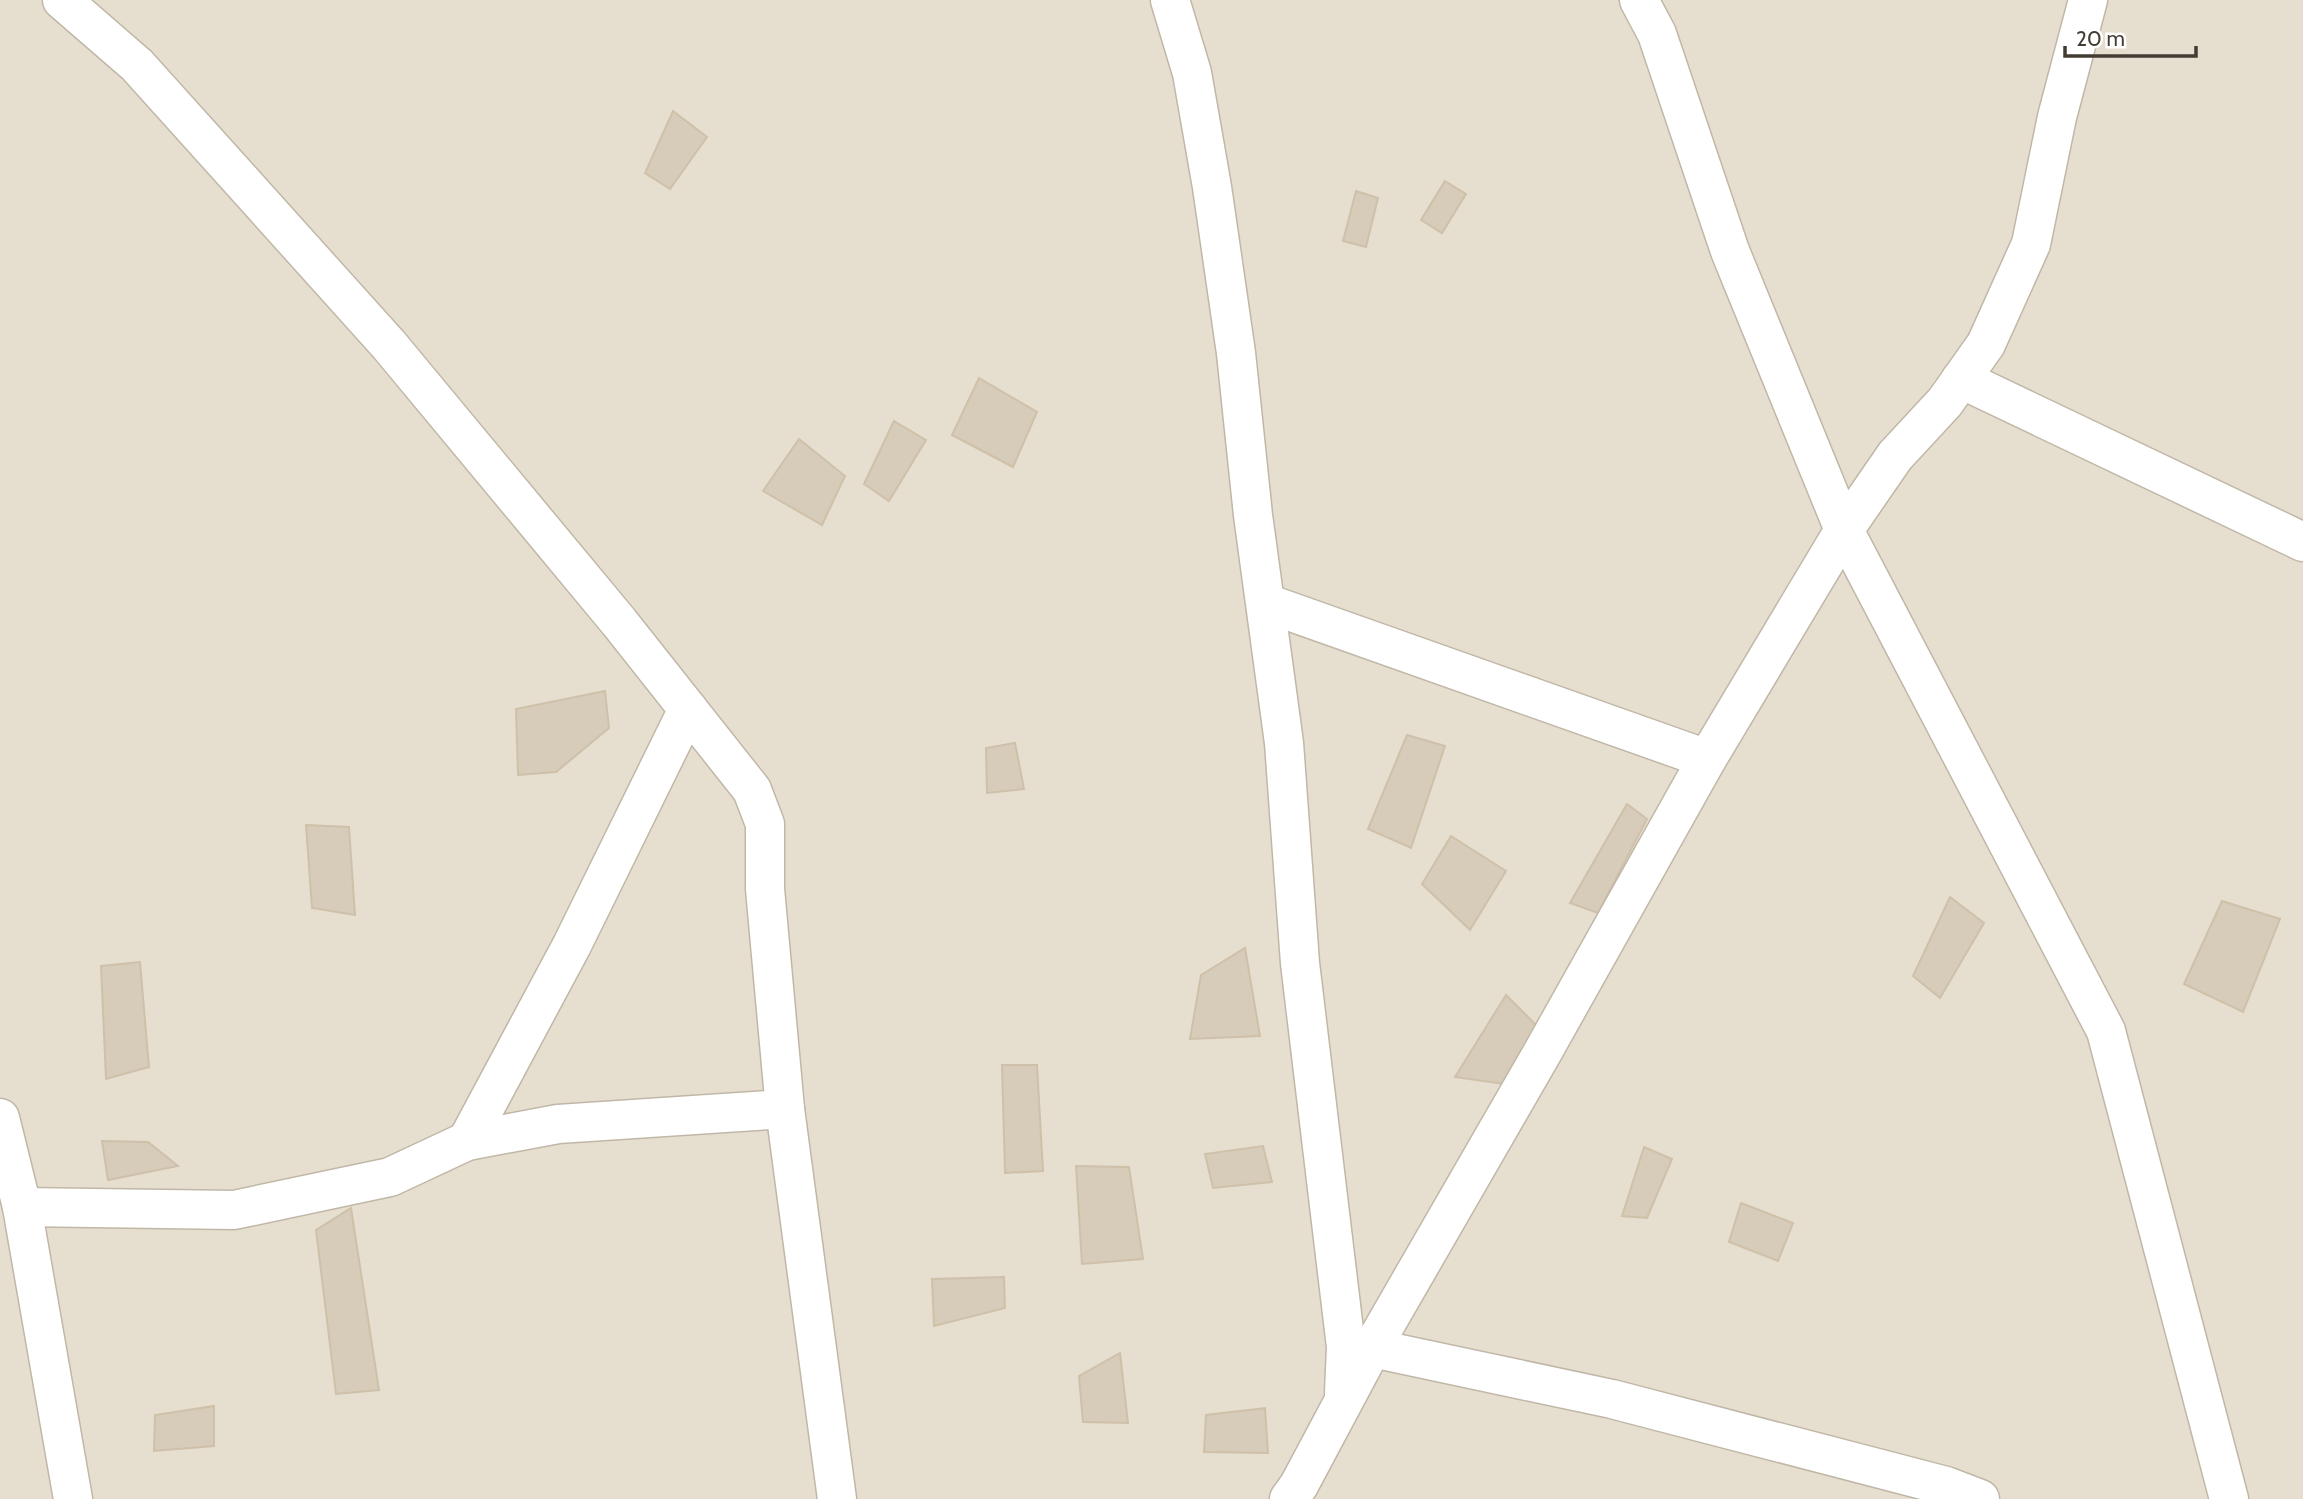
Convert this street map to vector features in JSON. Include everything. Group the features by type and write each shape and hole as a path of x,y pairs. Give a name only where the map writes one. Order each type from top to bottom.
{"street":[{"path":"62,0 137,65 389,345 611,611 752,790 765,824 765,889 785,1109 837,1499"},
{"path":"1170,0 1192,73 1236,353 1253,515 1284,743 1300,963 1346,1347 1343,1401"},
{"path":"1639,0 1657,34 1730,251 1844,530 2106,1031 2229,1499"},
{"path":"1289,1499 1300,1485 1372,1348 1707,759 1844,530 1895,456 1945,401 1986,344 2031,244 2057,117 2088,0"},
{"path":"1961,379 2303,542"},
{"path":"1266,603 1707,759"},
{"path":"467,1141 572,945 688,709"},
{"path":"22,1208 234,1210 390,1177 467,1141 558,1124 785,1109"},
{"path":"0,1118 22,1208 73,1499"},
{"path":"1372,1348 1612,1399 1955,1495"}],"shaded area":[{"path":"0,0 2303,0 2303,1499 0,1499"}],"building":[{"path":"673,111 707,137 670,189 645,173"},
{"path":"1445,181 1466,194 1442,233 1421,220"},
{"path":"1356,191 1378,198 1366,247 1343,241"},
{"path":"979,378 1037,412 1013,467 952,435"},
{"path":"894,421 926,440 889,501 864,484"},
{"path":"799,439 845,476 822,525 763,491"},
{"path":"605,691 609,728 556,772 518,775 516,709"},
{"path":"1407,735 1445,746 1411,848 1368,829"},
{"path":"1015,743 1024,789 987,793 986,748"},
{"path":"1627,804 1647,819 1598,913 1570,903"},
{"path":"306,825 349,827 355,915 312,908"},
{"path":"1451,836 1506,871 1470,930 1422,884"},
{"path":"1950,897 1984,923 1940,998 1913,976"},
{"path":"2222,901 2280,919 2243,1012 2184,984"},
{"path":"1245,948 1260,1036 1190,1039 1201,975"},
{"path":"140,962 149,1067 106,1079 101,966"},
{"path":"1506,995 1550,1039 1504,1084 1455,1077"},
{"path":"1002,1065 1037,1065 1043,1171 1005,1173"},
{"path":"102,1141 148,1142 178,1166 108,1180"},
{"path":"1263,1146 1272,1182 1213,1188 1205,1154"},
{"path":"1644,1147 1672,1159 1647,1218 1622,1216"},
{"path":"1076,1166 1129,1167 1143,1259 1082,1264"},
{"path":"1741,1203 1793,1223 1778,1261 1729,1242"},
{"path":"351,1208 379,1390 336,1394 316,1230"},
{"path":"1004,1277 1005,1308 934,1326 932,1279"},
{"path":"1120,1353 1128,1423 1083,1422 1079,1376"},
{"path":"214,1406 214,1446 154,1451 155,1415"},
{"path":"1265,1408 1268,1453 1204,1452 1206,1415"}]}
